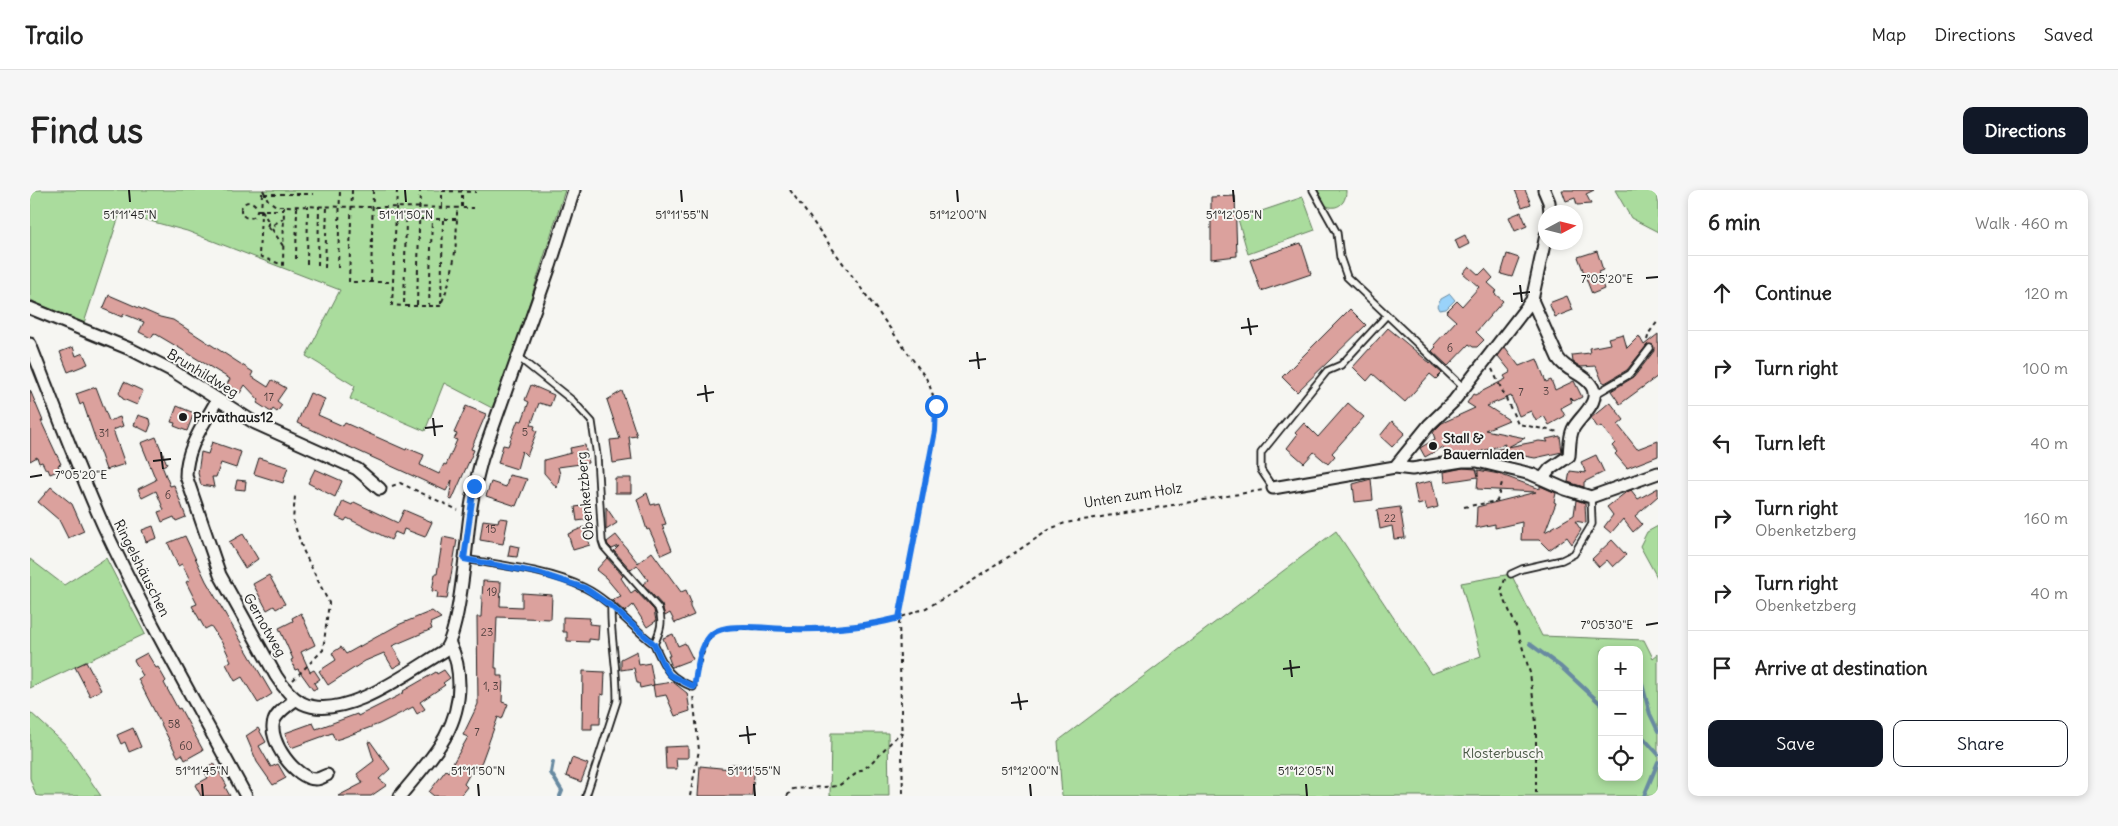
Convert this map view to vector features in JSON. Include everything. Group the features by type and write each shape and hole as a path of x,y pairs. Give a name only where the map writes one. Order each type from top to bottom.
{"street":[{"path":"400,796 438,750 454,722 459,703 458,666 450,644 470,515 482,458 574,190"},
{"path":"1544,190 1549,205"},
{"path":"1395,467 1425,431 1453,402 1532,300 1543,250"},
{"path":"1532,300 1563,366 1591,385 1594,395 1592,404 1573,428 1569,456 1550,469 1543,478"},
{"name":"Brunhildweg","path":"30,308 130,349 173,371 255,422 357,469 380,490"},
{"name":"Ringelshäuschen","path":"30,344 104,528 246,796"},
{"name":"Gernotweg","path":"217,400 192,446 186,465 186,476 220,575 285,689 296,699 312,707 325,708 352,703 436,656 450,644"},
{"path":"1273,488 1395,467 1412,469 1470,461 1507,467 1543,478 1565,489 1591,497 1658,473"},
{"path":"296,699 273,722 275,738 288,762 297,771 306,777 317,779 327,775"}],"lane":[{"path":"1313,190 1337,233 1340,257 1347,277 1464,388"},
{"path":"1273,488 1261,470 1261,453 1327,371 1341,364 1386,315"},
{"path":"1594,395 1630,374 1650,348"},
{"name":"Obenketzberg","path":"518,357 573,401 590,418 597,456 602,541 604,547 658,608 661,614 661,626 654,644"},
{"path":"1511,574 1522,569 1562,560 1574,554 1592,524 1591,497"},
{"path":"464,559 539,573 585,588 611,606 654,644 670,675 694,687"},
{"path":"586,796 617,701 610,626 611,606"}],"path":[{"path":"338,268 340,190"},
{"path":"352,190 349,282 393,282"},
{"path":"371,282 373,190"},
{"path":"396,190 392,305 440,306"},
{"path":"417,306 420,190"},
{"path":"790,190 926,378 934,396 936,411 935,431 899,618 903,796"},
{"path":"263,191 314,194"},
{"path":"263,191 276,208 284,210"},
{"path":"263,191 259,256 283,265 284,206"},
{"path":"442,207 442,191 476,192"},
{"path":"462,191 462,207"},
{"path":"249,202 256,205 257,210 253,217 243,215 241,210 245,203 249,202"},
{"path":"257,210 284,206 474,208"},
{"path":"296,259 298,206"},
{"path":"307,264 308,206"},
{"path":"318,265 319,206"},
{"path":"324,268 327,206"},
{"path":"440,306 449,287 455,262 457,208"},
{"path":"262,210 269,223 268,228"},
{"path":"272,229 274,224 283,219"},
{"path":"396,219 457,219"},
{"path":"404,306 406,219"},
{"path":"429,307 432,219"},
{"path":"440,306 442,219"},
{"path":"269,223 274,224"},
{"path":"261,231 268,228 272,229 283,246"},
{"path":"1650,348 1646,338 1658,321"},
{"path":"1487,358 1518,424 1571,435"},
{"path":"1464,507 1497,501 1507,467"},
{"path":"380,490 400,483 470,515"},
{"name":"Unten zum Holz","path":"694,687 703,651 710,636 720,629 741,627 843,628 899,618 926,608 957,591 1052,528 1065,523 1273,488"},
{"path":"285,689 323,650 329,603 303,550 293,520 295,496"},
{"path":"1511,574 1502,584 1501,590 1517,629 1530,673 1536,723 1536,796"},
{"path":"690,796 699,750 693,704 694,687"},
{"path":"787,796 793,789 838,786 869,765 901,732"}],"green space":[{"path":"30,190 565,190 515,349 492,408 444,383 425,431 350,399 355,386 306,356 340,290 187,231 120,213 84,323 36,303 30,299"},
{"path":"1318,190 1346,190 1345,198 1342,204 1337,207 1326,206 1319,197"},
{"path":"1615,190 1658,190 1658,232 1631,218"},
{"path":"1303,197 1315,230 1248,254 1238,219"},
{"path":"1658,526 1658,579 1640,546 1647,532"},
{"name":"Klosterbusch","path":"1336,531 1431,674 1481,656 1461,583 1511,574 1542,636 1644,640 1653,658 1658,654 1658,796 1062,796 1058,741"},
{"path":"106,558 145,634 30,688 30,559 64,585"},
{"path":"30,712 66,745 101,796 36,796 30,778"},
{"path":"831,733 888,733 889,796 830,796"}],"water":[{"path":"1450,294 1455,300 1446,309 1439,310 1437,306 1441,299"}],"building":[{"path":"1515,190 1525,190 1531,204 1522,207"},
{"path":"1562,190 1594,190 1586,194 1591,204 1577,205 1575,198 1566,201"},
{"path":"1235,196 1237,256 1211,259 1211,197"},
{"path":"1521,212 1527,226 1515,231 1509,217"},
{"path":"1465,235 1469,244 1459,249 1455,240"},
{"path":"1301,243 1311,274 1261,291 1250,260"},
{"path":"1597,251 1603,270 1598,272 1604,289 1592,294 1578,257"},
{"path":"1507,254 1519,258 1512,277 1501,274"},
{"path":"1469,266 1479,275 1485,269 1493,278 1488,283 1497,291 1494,293 1503,301 1476,332 1484,340 1477,347 1469,344 1448,366 1432,351 1436,347 1434,345 1456,321 1446,312 1457,301 1462,306 1479,287 1463,273"},
{"path":"109,295 160,317 173,320 253,372 251,376 268,387 272,380 286,388 277,401 282,405 277,412 273,409 271,412 257,403 259,400 245,385 240,393 227,384 230,379 176,346 154,333 151,338 139,332 144,322 124,314 122,317 103,309"},
{"path":"1567,296 1573,310 1555,317 1549,303"},
{"path":"1350,309 1366,325 1297,392 1282,377"},
{"path":"1388,328 1442,373 1436,379 1430,374 1405,402 1373,374 1367,381 1353,367"},
{"path":"1623,334 1627,348 1639,336 1644,345 1658,334 1658,376 1620,404 1611,391 1634,377 1654,351 1653,345 1647,345 1627,370 1605,383 1602,381 1596,366 1581,367 1573,362 1572,355 1590,353 1589,348 1610,344 1608,338"},
{"path":"73,347 76,356 83,353 88,364 68,372 60,352"},
{"path":"1505,347 1519,366 1537,359 1546,382 1551,380 1555,390 1574,381 1582,397 1574,401 1570,397 1572,402 1561,408 1565,416 1549,425 1544,416 1536,421 1531,411 1519,416 1511,396 1487,406 1509,420 1485,430 1525,438 1508,447 1539,441 1548,442 1546,439 1560,436 1562,452 1535,458 1492,450 1504,448 1505,444 1473,454 1444,456 1443,447 1425,457 1420,448 1435,439 1433,433 1442,423 1475,408 1467,403 1473,394 1475,395 1506,379 1504,376 1511,372 1498,356"},
{"path":"124,382 143,391 137,405 123,399 119,393"},
{"path":"531,385 554,395 550,406 539,403 531,425 535,426 534,429 537,431 527,456 522,451 517,469 498,463 503,445 508,446 518,420 522,421 529,402 525,400"},
{"path":"96,387 109,421 120,417 123,426 113,430 125,464 106,470 83,403 80,405 76,394"},
{"path":"30,390 43,421 41,421 61,464 58,465 60,470 50,474 42,462 39,463 37,457 30,461"},
{"path":"622,391 637,436 629,437 632,460 613,463 610,440 620,439 607,400"},
{"path":"310,393 325,399 318,415 343,426 345,423 406,450 407,448 424,455 420,465 439,474 444,464 446,465 457,440 454,439 457,434 454,433 466,406 486,414 471,449 474,450 452,500 449,499 452,480 446,491 297,423"},
{"path":"1610,402 1624,420 1618,425 1637,449 1658,441 1658,456 1627,468 1615,454 1617,452 1612,446 1615,443 1601,426 1598,428 1591,418"},
{"path":"1348,403 1364,417 1332,453 1335,456 1328,464 1314,452 1304,463 1287,448 1297,435 1295,433 1304,423 1318,437"},
{"name":"Privathaus12","path":"177,406 194,413 187,431 174,426 175,423 171,422"},
{"path":"138,415 150,419 151,424 148,432 134,425"},
{"path":"1392,421 1405,433 1392,447 1380,436"},
{"path":"156,437 167,464 162,466 170,486 174,485 186,517 176,521 174,517 162,522 158,512 164,510 156,491 142,498 138,489 156,480 141,443"},
{"path":"212,442 241,452 236,468 221,463 216,477 212,477 214,487 201,485 198,473 201,452 208,454"},
{"path":"585,445 588,463 558,467 560,474 557,488 544,473 544,460 571,453 570,448"},
{"path":"1596,455 1604,472 1584,482 1584,487 1568,482 1570,471 1586,473 1581,462"},
{"path":"259,458 288,467 283,483 254,474"},
{"path":"1463,468 1476,469 1478,476 1478,470 1499,474 1540,489 1540,486 1556,493 1554,502 1556,503 1545,532 1574,515 1576,500 1585,503 1586,523 1575,521 1581,530 1572,544 1567,537 1549,550 1539,540 1521,540 1522,522 1495,528 1495,524 1476,528 1477,507 1536,492 1477,489 1478,477 1445,482 1444,472"},
{"path":"315,469 342,481 335,497 308,483"},
{"path":"509,475 527,479 516,506 486,496 491,482 506,487"},
{"path":"615,478 631,478 631,493 615,493"},
{"path":"1371,479 1373,500 1355,502 1353,484"},
{"path":"237,480 246,481 245,490 235,489"},
{"path":"1432,481 1438,507 1427,510 1425,503 1418,505 1414,485"},
{"path":"51,487 72,504 84,531 68,538 59,520 38,502"},
{"path":"1658,488 1658,496 1635,516 1642,524 1633,532 1623,519 1611,533 1604,527 1613,515 1607,507 1625,493 1631,490 1638,499"},
{"path":"647,493 651,505 659,503 666,524 662,525 672,550 661,555 649,529 647,530 637,499"},
{"path":"343,501 352,505 354,502 398,523 404,510 432,522 425,537 404,529 402,535 395,532 391,540 347,518 345,521 336,517"},
{"path":"589,505 591,519 577,521 575,507"},
{"path":"606,507 617,523 606,530"},
{"path":"1400,507 1405,538 1394,539 1392,526 1380,529 1377,510"},
{"path":"499,518 508,519 503,544 480,540 483,520 498,522"},
{"path":"153,526 157,538 146,542 142,530"},
{"path":"584,527 590,545 573,550 568,534"},
{"path":"243,534 258,559 245,568 229,542"},
{"path":"616,535 638,563 652,552 681,592 686,590 694,615 675,623 670,613 665,616 662,605 643,584 648,580 637,565 631,570 614,551 619,546 612,549 608,545 607,542"},
{"path":"185,536 206,581 272,694 258,703 242,677 235,681 226,664 231,661 224,646 211,626 205,629 192,606 197,604 186,582 190,580 182,564 178,566 168,543"},
{"path":"443,537 457,540 447,599 437,598 438,592 432,591 435,574 437,574"},
{"path":"1612,540 1626,555 1613,567 1607,560 1599,567 1592,559"},
{"path":"510,545 519,547 517,557 508,556"},
{"path":"607,558 623,576 621,578 631,593 635,590 654,610 656,621 647,627 633,605 625,612 612,600 621,596 606,578 596,570"},
{"path":"269,575 285,604 276,609 274,606 267,610 253,584"},
{"path":"483,581 501,582 500,606 522,607 522,593 552,595 551,619 497,617 495,668 497,668 497,676 503,676 502,702 508,704 502,719 498,717 482,761 477,770 473,768 464,784 467,787 460,796 434,796 429,792 446,770 448,772 468,737 463,735 478,704 477,617 481,617"},
{"path":"432,611 441,618 430,623 432,629 392,646 402,663 393,668 384,653 365,661 328,685 319,671 336,660 332,653 341,647 346,654 398,625"},
{"path":"301,613 315,645 301,652 310,672 314,670 320,679 314,683 317,688 313,690 298,669 295,670 291,660 293,659 279,628 293,621 292,618"},
{"path":"563,617 590,618 589,624 599,625 598,640 589,639 589,642 567,641 567,632 563,632"},
{"path":"673,634 678,646 685,643 693,659 672,667 663,638"},
{"path":"637,651 639,665 650,663 654,685 640,688 634,668 621,670 621,659"},
{"path":"147,653 156,668 158,667 178,709 180,708 203,750 185,760 182,754 178,757 138,679 143,676 134,660"},
{"path":"86,662 101,690 90,696 75,667"},
{"path":"444,670 450,678 443,683 445,685 420,702 425,709 417,714 413,707 379,724 342,738 335,740 332,733 291,748 285,733 313,723 316,729 357,714 358,716 398,696 403,691 436,672 437,674"},
{"path":"583,671 605,672 604,695 601,694 600,724 592,724 592,729 582,729"},
{"path":"673,682 687,693 690,711 675,716 666,695 655,697 653,685"},
{"path":"133,728 141,747 129,752 125,742 121,744 117,735"},
{"path":"258,728 266,742 259,746 271,767 278,764 286,778 273,785 257,762 246,736"},
{"path":"370,741 390,769 379,779 387,785 371,796 338,796 363,783 357,774 374,761 368,742"},
{"path":"688,746 688,758 676,758 677,769 666,769 665,747"},
{"path":"572,758 588,764 581,782 566,776"},
{"path":"214,763 227,786 225,787 230,796 201,796 195,785 208,778 204,771"},
{"path":"731,764 755,765 752,796 698,796 700,766 731,769"}],"waterway":[{"path":"1530,644 1560,666 1598,701"},
{"path":"1643,688 1650,714 1658,731"},
{"path":"1642,736 1658,754"},
{"path":"553,762 551,773 562,791 560,796"},
{"path":"1644,796 1658,762"}],"place":[{"name":"Privathaus12","path":"183,417"},
{"name":"Stall & Bauernladen","path":"1433,446"}],"route":[{"path":"474,486 464,559 510,566 570,582 585,588 611,606 654,644 670,675 694,687 703,651 710,636 720,629 741,627 843,628 887,622 899,618 935,431 936,406"}]}
